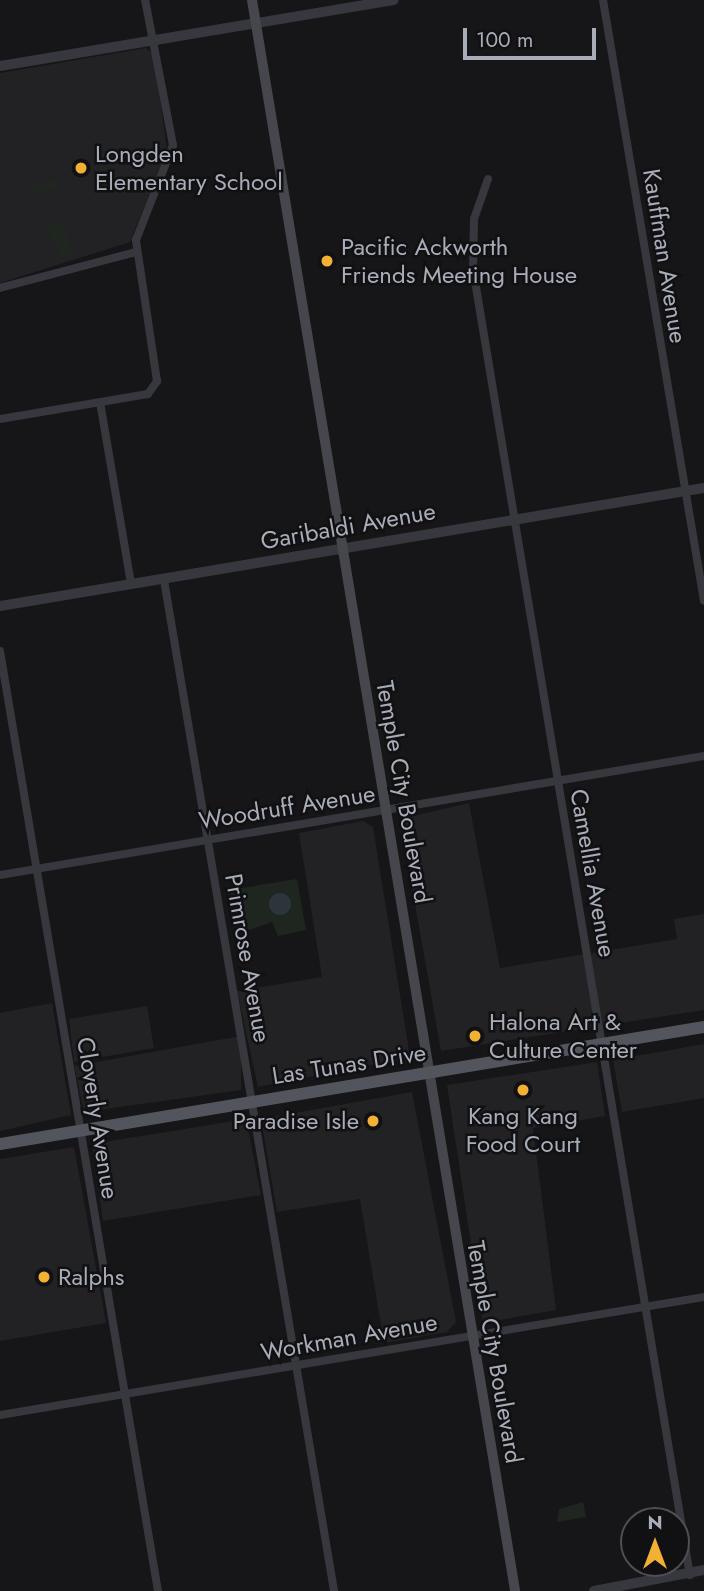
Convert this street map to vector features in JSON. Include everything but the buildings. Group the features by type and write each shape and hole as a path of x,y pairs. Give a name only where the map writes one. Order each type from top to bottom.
{"main road":[{"name":"Temple City Boulevard","path":"252,0 427,1073 515,1591"},
{"name":"Las Tunas Drive","path":"0,1144 704,1027"}],"street":[{"path":"0,419 100,402 154,388 136,252 139,227 173,145 145,0"},
{"path":"0,66 393,0"},
{"name":"Kauffman Avenue","path":"603,0 704,601"},
{"name":"Camellia Avenue","path":"488,179 474,219 473,269 679,1507"},
{"path":"0,288 84,261 136,252"},
{"path":"100,402 131,584"},
{"name":"Garibaldi Avenue","path":"0,606 704,488"},
{"name":"Primrose Avenue","path":"164,580 334,1591"},
{"name":"Cloverly Avenue","path":"0,651 158,1591"},
{"name":"Woodruff Avenue","path":"0,875 704,756"},
{"name":"Workman Avenue","path":"0,1415 704,1297"},
{"path":"690,1575 704,1570"},
{"path":"594,1591 678,1577"}],"shaded area":[{"name":"Longden Elementary School","path":"146,48 154,55 167,150 130,242 0,283 0,73"},
{"path":"59,179 58,189 30,193 29,184"},
{"path":"63,220 72,253 62,258 45,226"},
{"path":"469,803 500,968 677,939 674,919 704,914 704,1010 441,1051 400,819"},
{"path":"363,821 373,827 410,1057 258,1087 237,991 322,977 299,833"},
{"path":"297,879 306,930 278,936 272,922 237,934 230,890"},
{"path":"280,893 288,896 291,904 288,912 280,915 272,912 269,904 272,896"},
{"path":"52,1003 71,1115 0,1131 0,1013"},
{"path":"147,1006 154,1048 74,1062 69,1019"},
{"path":"241,1036 241,1090 84,1112 74,1066"},
{"path":"704,1044 704,1098 622,1112 613,1060"},
{"path":"597,1062 605,1116 533,1128 556,1310 483,1323 447,1085"},
{"path":"412,1092 456,1322 447,1332 384,1343 360,1199 277,1212 261,1119"},
{"path":"246,1119 261,1195 103,1221 92,1144"},
{"path":"74,1147 106,1323 0,1341 0,1159"},
{"path":"583,1502 586,1517 557,1522 559,1509"}],"place":[{"name":"Longden Elementary School","path":"81,168"},
{"name":"Pacific Ackworth Friends Meeting House","path":"327,261"},
{"name":"Halona Art & Culture Center","path":"475,1036"},
{"name":"Kang Kang Food Court","path":"523,1090"},
{"name":"Paradise Isle","path":"373,1121"},
{"name":"Ralphs","path":"44,1277"}]}
